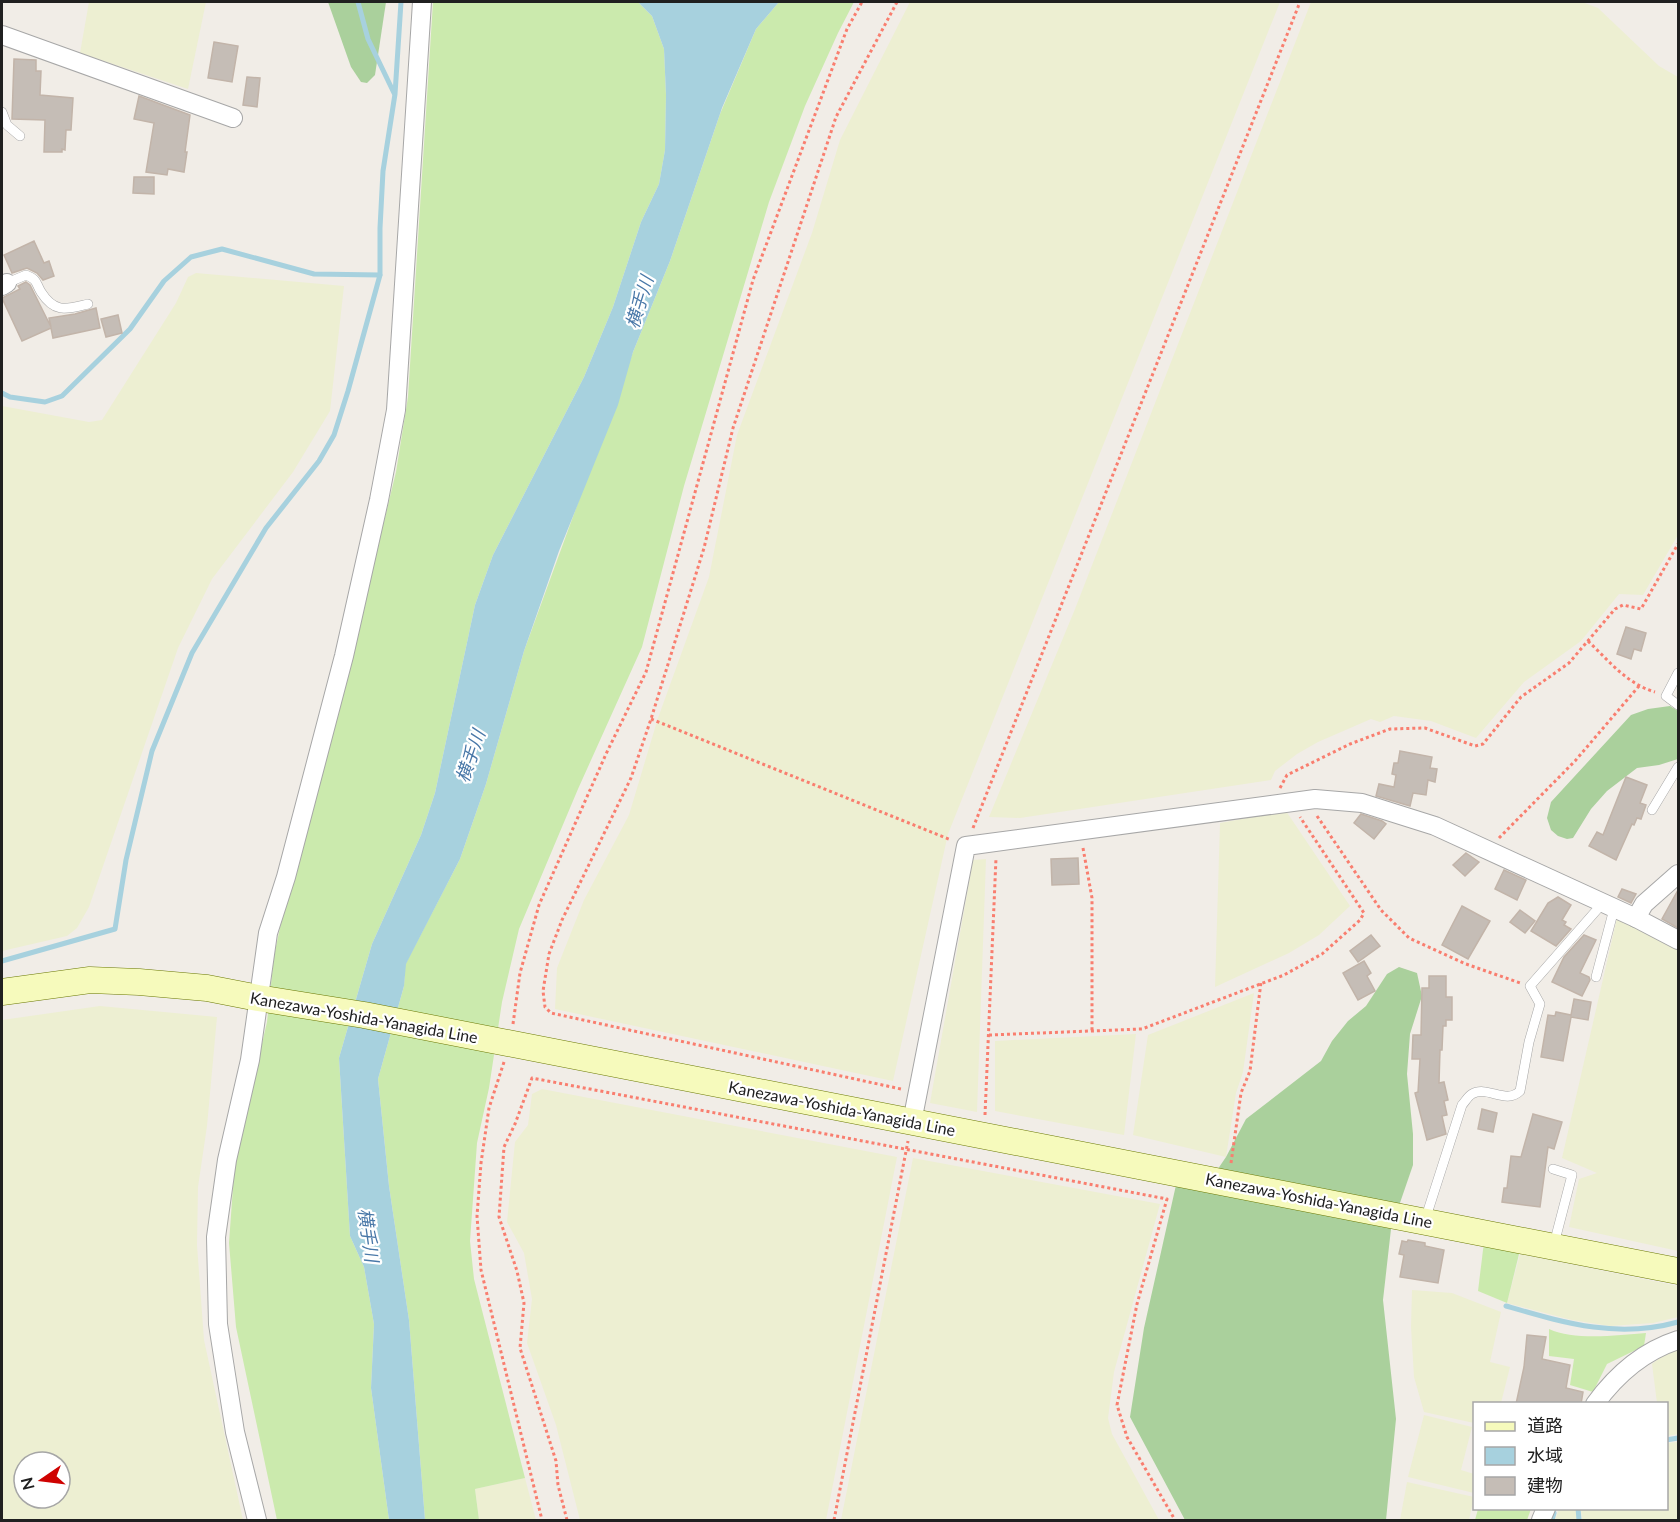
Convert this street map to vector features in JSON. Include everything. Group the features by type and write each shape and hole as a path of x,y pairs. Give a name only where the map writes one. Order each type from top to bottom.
{"main road":[{"name":"Kanezawa-Yoshida-Yanagida Line","path":"2,992 90,980 207,988 364,1015 1678,1271"}],"street":[{"path":"257,1521 235,1432 218,1324 216,1237 227,1160 250,1060 268,933 286,877 344,656 379,500 396,410 422,2"},
{"path":"2,34 233,118"},
{"path":"912,1122 966,846 1315,799 1362,803 1435,826 1636,918 1678,940"},
{"path":"1636,918 1644,904 1678,874"},
{"path":"1596,1402 1606,1389 1646,1355 1678,1340"}],"lane":[{"path":"2,112 7,125 20,136"},
{"path":"4,284 26,275 35,279 50,304 60,309 88,304"},
{"path":"1678,674 1666,696 1678,705"},
{"path":"1652,810 1678,767"},
{"path":"1424,1221 1462,1105 1473,1094 1480,1092 1508,1097 1515,1096 1520,1091 1529,1041 1540,1004 1530,986 1608,907"},
{"path":"1596,977 1608,907"},
{"path":"1553,1169 1572,1175 1554,1246"}],"path":[{"path":"543,1521 481,1270 477,1215 481,1162 489,1108 510,1044 520,973 539,905 606,754 646,672 753,280 847,29 862,2"},
{"path":"897,2 836,117 733,428 704,548 651,719 631,778 562,920 549,954 543,991 545,1007 550,1013 901,1090 904,1078"},
{"path":"651,719 966,846 1300,2"},
{"path":"1530,986 1466,964 1409,938 1381,910 1298,801 1279,790 1287,775 1350,744 1390,729 1425,728 1476,746 1483,744 1521,697 1569,663 1615,609 1623,605 1641,609 1678,544"},
{"path":"1588,641 1631,681 1666,696"},
{"path":"1488,851 1575,761 1639,686"},
{"path":"989,1035 1143,1029 1284,975 1322,954 1360,920 1364,913 1298,801"},
{"path":"1080,831 1092,898 1092,1031"},
{"path":"984,1136 997,842"},
{"path":"1228,1183 1241,1094 1250,1071 1261,982"},
{"path":"567,1521 558,1485 556,1461 520,1348 524,1303 518,1271 499,1217 504,1147 516,1124 532,1078 1167,1199 1137,1304 1117,1405 1127,1437 1175,1521"},
{"path":"834,1521 912,1122"}],"green space":[{"path":"89,2 206,2 188,89 80,53"},
{"path":"328,2 386,2 375,75 367,83 361,82 351,67"},
{"path":"433,2 638,2 652,16 664,49 665,150 659,184 641,222 613,307 584,377 493,555 475,605 435,793 421,835 372,944 339,1058 350,1236 364,1267 374,1324 371,1388 389,1520 277,1520 236,1327 229,1243 235,1159 267,1022 274,956 281,923 396,472 408,397"},
{"path":"779,2 854,2 805,106 769,202 684,486 642,647 578,789 519,929 502,1002 489,1088 477,1143 470,1241 474,1279 525,1478 475,1489 479,1520 425,1520 409,1320 389,1186 378,1079 404,986 405,965 460,859 486,784 524,651 633,352 670,261 720,114 756,29"},
{"path":"910,2 1280,2 948,834 893,1081 555,1009 557,968 584,900 629,815 658,718 709,577 737,435 812,233 840,140"},
{"path":"1311,2 1582,2 1598,8 1659,66 1678,77 1678,535 1643,595 1619,594 1581,641 1524,682 1476,738 1431,721 1394,716 1380,722 1371,719 1318,742 1297,754 1275,771 1271,780 1020,818 989,817 1075,609"},
{"path":"196,273 344,286 330,411 293,472 212,579 178,648 89,907 77,928 67,936 2,951 2,406 89,422 102,420 176,303 188,277"},
{"path":"1670,706 1678,711 1678,759 1637,768 1607,791 1591,809 1573,838 1558,836 1551,830 1547,818 1551,802 1631,715 1648,709"},
{"path":"1286,811 1350,906 1319,935 1289,953 1215,987 1220,823"},
{"path":"986,859 977,1112 930,1103 973,860"},
{"path":"1617,918 1678,945 1678,1251 1569,1227 1579,1179 1597,1173 1562,1158"},
{"path":"1399,967 1417,973 1422,996 1410,1034 1407,1074 1413,1134 1413,1165 1391,1229 1383,1300 1396,1419 1386,1520 1185,1520 1130,1417 1144,1328 1176,1185 1203,1191 1226,1157 1246,1119 1321,1061 1332,1041 1348,1021 1366,1006 1387,974"},
{"path":"1254,993 1243,1072 1236,1093 1226,1157 1133,1135 1148,1035"},
{"path":"100,1006 217,1017 207,1126 198,1187 197,1245 204,1340 243,1520 3,1520 2,1020"},
{"path":"1136,1034 1124,1135 995,1111 995,1041"},
{"path":"542,1089 897,1157 826,1520 580,1520 556,1425 527,1343 532,1299 524,1253 507,1222 515,1142 528,1125 532,1094"},
{"path":"913,1158 1160,1204 1114,1372 1108,1418 1112,1434 1159,1520 841,1520"},
{"path":"1484,1242 1520,1250 1507,1303 1478,1291"},
{"path":"1520,1254 1678,1286 1678,1317 1653,1323 1610,1326 1572,1320 1507,1303"},
{"path":"1412,1290 1452,1293 1501,1312 1490,1362 1510,1367 1501,1402 1473,1402 1473,1423 1424,1412 1414,1377 1411,1327"},
{"path":"1549,1329 1559,1333 1584,1336 1646,1333 1644,1346 1607,1364 1593,1392 1570,1385 1574,1359 1549,1356"},
{"path":"1678,1347 1678,1434 1668,1436 1668,1402 1657,1402 1652,1364"},
{"path":"1424,1415 1472,1427 1461,1470 1473,1474 1473,1493 1408,1477"},
{"path":"1678,1442 1678,1520 1582,1520 1581,1510 1668,1510 1668,1443"},
{"path":"525,1478 536,1520 479,1520 475,1489"},
{"path":"1407,1482 1473,1497 1469,1520 1400,1520"},
{"path":"1478,1510 1531,1510 1527,1520 1475,1520"},
{"path":"1559,1510 1576,1510 1578,1520 1555,1520"}],"water":[{"name":"横手川","path":"638,2 779,2 756,29 722,108 670,261 633,352 618,405 559,551 524,651 486,784 460,859 406,964 404,986 378,1079 389,1186 409,1320 425,1520 389,1520 371,1388 374,1324 364,1267 350,1236 339,1058 372,944 421,835 435,793 475,605 493,555 584,377 613,307 641,222 659,184 665,150 664,49 652,16"}],"building":[{"path":"214,42 238,46 232,82 208,78"},
{"path":"14,59 36,60 36,71 41,71 40,95 73,98 71,130 66,130 65,150 62,149 62,152 44,152 45,120 12,119"},
{"path":"247,77 260,78 257,107 243,105"},
{"path":"139,96 190,115 184,172 168,169 167,175 146,172 154,123 134,119"},
{"path":"134,177 154,177 154,194 133,193"},
{"path":"34,241 44,263 49,261 54,276 43,280 37,273 27,268 12,273 4,255"},
{"path":"26,282 30,285 51,327 49,318 96,308 100,328 53,338 51,328 22,341 2,298 20,289 18,286"},
{"path":"118,315 122,333 106,337 101,319"},
{"path":"1626,627 1646,633 1641,651 1634,649 1631,659 1617,654"},
{"path":"1400,751 1432,757 1430,768 1437,769 1435,782 1428,780 1426,795 1413,793 1410,806 1376,796 1379,784 1394,787 1396,775 1392,774 1394,763 1398,763"},
{"path":"1626,777 1647,785 1640,803 1646,805 1641,819 1637,818 1634,825 1632,824 1616,860 1589,846 1597,832 1603,835"},
{"path":"1361,814 1386,824 1374,839 1354,823"},
{"path":"1466,853 1479,862 1465,876 1453,865"},
{"path":"1078,858 1079,884 1052,885 1051,859"},
{"path":"1504,870 1526,880 1517,900 1495,889"},
{"path":"1622,889 1636,894 1631,903 1618,897"},
{"path":"1678,890 1678,928 1662,919"},
{"path":"1558,897 1571,905 1562,920 1566,922 1564,925 1571,929 1556,946 1531,931 1548,903"},
{"path":"1462,906 1490,921 1468,959 1442,945"},
{"path":"1520,910 1535,921 1525,933 1510,922"},
{"path":"1371,935 1380,946 1358,962 1350,951"},
{"path":"1584,935 1596,940 1580,973 1589,977 1590,980 1582,996 1552,982 1564,957"},
{"path":"1364,961 1371,973 1367,976 1375,991 1358,1000 1343,973"},
{"path":"1429,976 1446,976 1446,997 1452,997 1452,1020 1446,1020 1446,1026 1443,1026 1442,1050 1440,1050 1439,1083 1444,1082 1448,1100 1444,1101 1447,1115 1442,1116 1446,1134 1427,1140 1415,1093 1418,1092 1420,1059 1412,1059 1413,1035 1421,1035 1422,988 1429,988"},
{"path":"1574,999 1591,1002 1588,1020 1571,1017 1563,1061 1541,1057 1548,1015 1555,1016 1556,1012 1571,1015"},
{"path":"1482,1109 1497,1113 1493,1132 1478,1129"},
{"path":"1533,1114 1562,1122 1554,1149 1548,1147 1540,1207 1502,1202 1504,1188 1507,1188 1511,1156 1521,1157"},
{"path":"1408,1240 1444,1250 1438,1283 1400,1277 1404,1255 1399,1254 1402,1241 1407,1242"},
{"path":"1527,1335 1546,1337 1542,1359 1570,1365 1566,1388 1583,1392 1581,1402 1516,1402 1524,1367"}],"waterway":[{"path":"358,2 368,39 394,93"},
{"path":"2,961 115,929 126,860 152,751 192,653 266,528 319,461 334,435 380,275 383,171 395,94 401,2"},
{"path":"2,393 10,397 45,402 62,396 130,329 164,281 191,257 222,249 314,274 380,275"},
{"path":"1506,1306 1570,1323 1612,1329 1656,1327 1678,1322"},
{"path":"1668,1440 1678,1438"},
{"path":"1578,1510 1579,1520"},
{"path":"1552,1520 1554,1513"}]}
